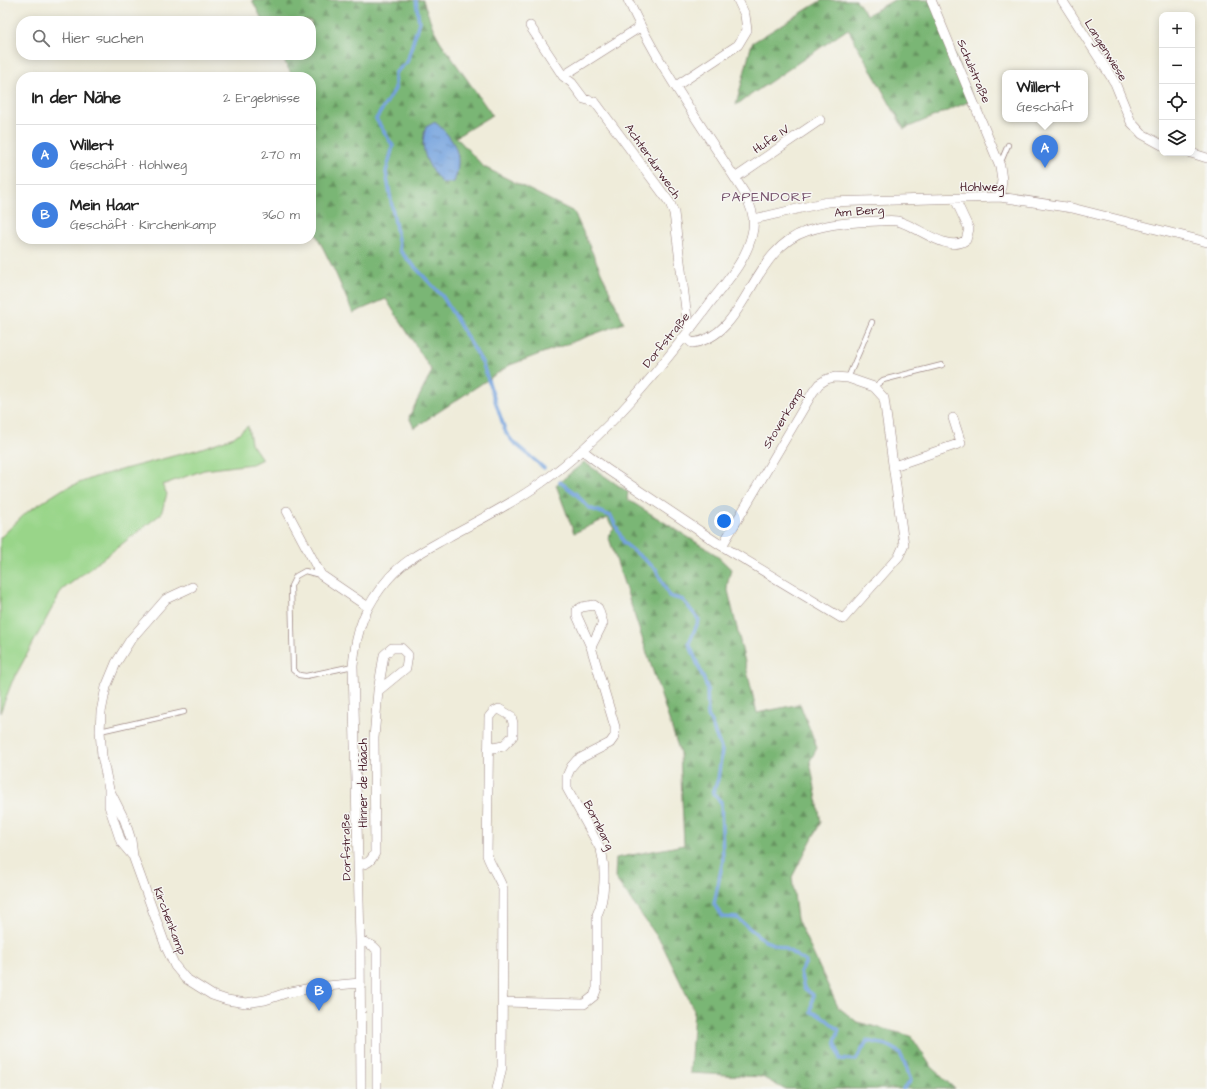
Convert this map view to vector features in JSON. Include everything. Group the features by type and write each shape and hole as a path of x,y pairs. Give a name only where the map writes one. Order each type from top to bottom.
{"street":[{"path":"628,0 640,27 745,194 754,219"},
{"path":"676,86 738,45 747,30 745,15 738,0"},
{"name":"Schulstraße","path":"931,0 1000,166 1002,180 1000,197"},
{"name":"Langenwiese","path":"1062,0 1115,83 1131,122 1142,134 1159,142"},
{"name":"Achterdurwech","path":"530,26 563,76 572,83 584,99 595,102 670,203 674,213 688,326 691,329"},
{"path":"563,76 640,27"},
{"name":"Hufe IV","path":"735,178 820,120"},
{"path":"1195,154 1207,158"},
{"name":"Hohlweg","path":"754,219 827,202 1000,197 1072,208 1207,242"},
{"name":"Am Berg","path":"688,340 703,341 720,332 730,321 767,260 784,244 806,231 844,222 897,221 950,244 961,244 966,240 969,229 955,198"},
{"name":"Dorfstraße","path":"361,1089 360,940 353,666 355,642 360,624 368,607 390,576 413,556 540,484 582,450 688,340 691,329 736,269 746,251 752,234 754,219"},
{"name":"Stoverkamp","path":"722,546 819,384 826,379 835,377 848,378 874,387"},
{"path":"582,450 608,470 722,546 842,619 902,552 904,545 884,398 874,387"},
{"path":"894,466 961,443 953,418"},
{"path":"288,511 321,575 368,607"},
{"name":"Kirchenkamp","path":"192,587 166,599 131,639 106,687 101,712 100,731 102,756 109,789 109,806 121,842 133,856 166,947 175,966 185,978 205,991 227,1000 246,1003 265,1000 286,993 316,987 360,983"},
{"name":"Bornbarg","path":"503,1002 584,1004 594,996 597,988 597,915 601,905 603,857 601,850 567,788 566,776 577,760 610,743 615,736 615,727 591,647"},
{"name":"Hinner de Hääch","path":"358,865 366,864 371,860 375,853 374,738 378,691 384,655 392,648 402,648 408,655 406,668 378,691"},
{"path":"488,749 487,855 490,864 500,879 503,889 502,1067 497,1089"},
{"path":"360,940 373,946 376,950 377,1089"}],"lane":[{"path":"1000,166 1008,145"},
{"path":"848,378 872,322"},
{"path":"874,387 884,380 942,365"},
{"path":"321,575 305,571 296,576 291,586 293,670 299,675 306,676 353,666"},
{"path":"100,731 184,712"}],"green space":[{"path":"252,0 423,0 433,28 440,41 492,115 456,137 484,167 574,212 624,323 510,365 414,428 409,417 432,371 386,299 353,313 316,234 316,72 290,72 284,60 316,60 316,16 260,16"},
{"path":"822,0 856,0 867,15 894,0 931,0 973,100 904,129 848,29 736,105 752,43"},
{"path":"248,426 251,443 262,459 252,464 204,470 162,485 167,494 161,514 62,590 12,682 0,713 0,538 27,512 63,489 98,476 196,450 234,437"},
{"path":"584,462 628,492 627,499 715,554 731,569 727,586 757,713 800,704 817,748 810,761 821,822 792,877 797,919 838,1007 857,1022 911,1036 932,1068 955,1089 784,1089 762,1077 690,1073 694,1010 661,942 615,878 616,858 684,845 680,753 608,535 614,529 607,518 574,533 556,485"}],"water":[{"path":"435,122 448,135 456,149 458,164 454,182 443,184 429,165 426,158 423,143 426,127"}],"waterway":[{"path":"416,0 419,22 407,62 395,73 395,89 376,119 393,146 386,172 400,251 443,297 482,362 506,433 513,442 544,468"},
{"path":"560,482 576,494 589,508 611,516 624,543 656,569 669,596 683,600 699,620 689,643 707,687 708,715 722,751 718,779 713,793 721,802 723,860 714,904 722,917 737,918 765,941 785,948 806,962 800,972 804,988 813,995 811,1012 822,1016 839,1030 835,1041 840,1059 856,1060 867,1041 887,1045 898,1051 911,1081 903,1089"}],"place":[{"name":"Willert","path":"1045,168"},
{"name":"Mein Haar","path":"319,1011"}],"district":[{"name":"PAPENDORF","path":"767,196"}]}
